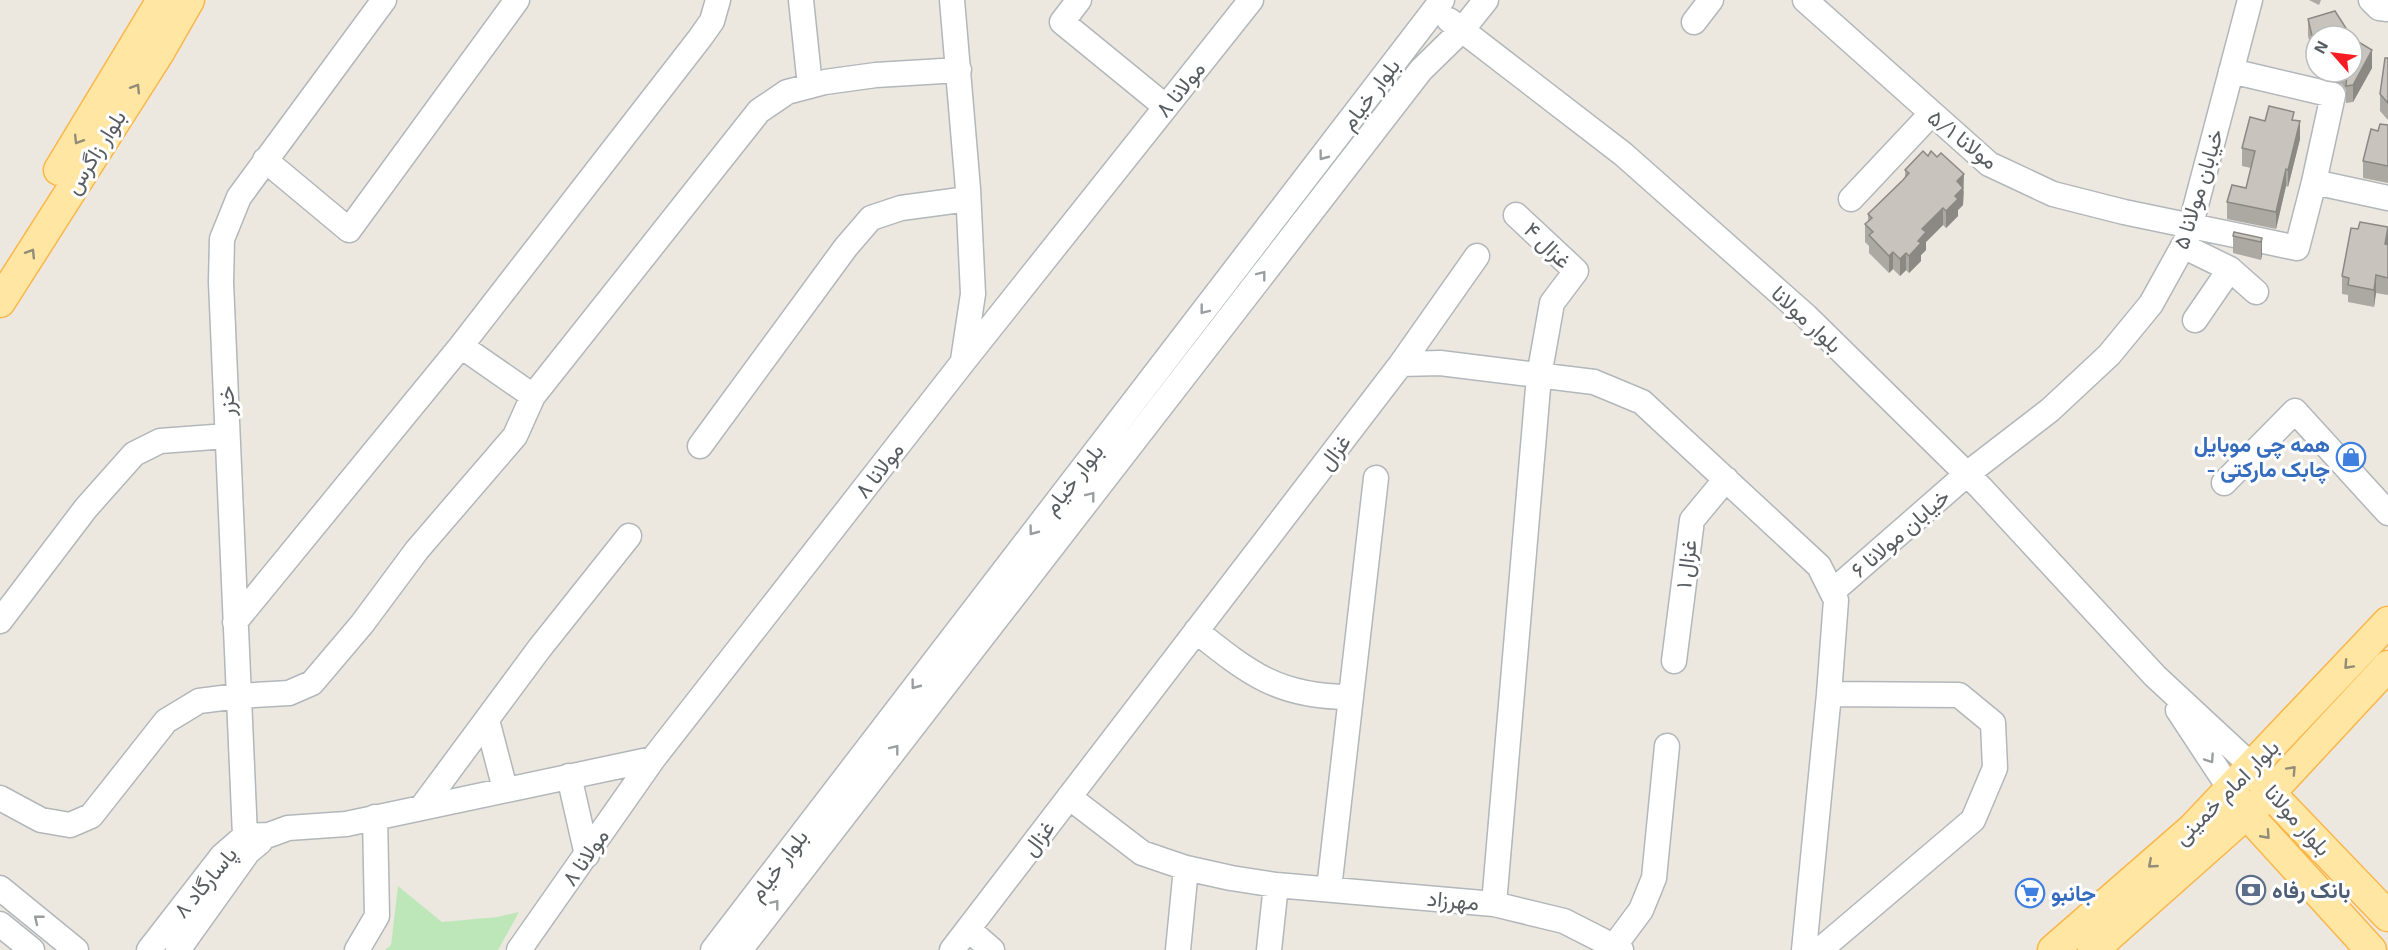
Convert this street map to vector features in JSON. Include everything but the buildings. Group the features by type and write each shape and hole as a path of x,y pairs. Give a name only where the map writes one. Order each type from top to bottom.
{"main road":[{"name":"بلوار زاگرس","path":"0,302 148,47 162,0"},
{"name":"بلوار زاگرس","path":"0,264 148,47 189,0"},
{"name":"بلوار امام خمینی","path":"2093,950 2238,801 2253,767 2388,622"},
{"name":"بلوار امام خمینی","path":"2053,950 2192,829 2238,801 2270,793 2387,671"},
{"name":"بلوار مولانا","path":"2253,767 2270,793 2388,916"},
{"name":"بلوار مولانا","path":"2238,801 2371,950"}],"street":[{"name":"خزر","path":"247,844 227,436 221,282 222,239 239,197 384,0"},
{"path":"266,160 349,230 517,0"},
{"path":"235,622 461,346 700,38 712,21 718,0"},
{"path":"801,0 810,86"},
{"path":"952,0 959,70 973,294 963,362"},
{"path":"1079,0 1062,22 1166,107"},
{"name":"مولانا ۸","path":"519,950 654,759 963,362 1251,0"},
{"name":"بلوار خیام","path":"740,950 1422,70 1462,30 1486,0"},
{"path":"1694,22 1711,0"},
{"name":"مولانا ۵/۱","path":"1805,0 1989,164 2054,194 2187,236"},
{"name":"خیابان مولانا ۵","path":"1967,474 2050,410 2109,355 2151,304 2187,236 2250,0"},
{"path":"2371,0 2379,8 2388,9"},
{"name":"بلوار خیام","path":"713,950 1434,3"},
{"name":"بلوار مولانا","path":"1434,3 1462,30 1632,162 1806,316 1967,474 2155,676 2253,767"},
{"path":"0,798 40,820 70,825 92,816 166,722 199,701 289,693 312,682 362,624 417,549 516,435 533,396 759,111 787,92 810,86 876,75 959,70"},
{"path":"2187,236 2297,248 2333,95 2231,71"},
{"path":"1851,199 1931,114"},
{"path":"2314,182 2388,198"},
{"path":"700,446 846,247 871,218 901,208 968,199"},
{"name":"غزال ۴","path":"1516,215 1576,271 1552,303 1539,376"},
{"path":"2187,236 2256,292"},
{"name":"غزال","path":"952,950 1401,363 1477,256"},
{"path":"2195,320 2230,269"},
{"path":"461,346 533,396"},
{"path":"1401,363 1440,363 1594,382 1642,402 1819,566 1836,600 1804,950"},
{"path":"1494,904 1539,376"},
{"path":"2224,483 2295,411 2388,513"},
{"path":"0,621 86,508 134,454 160,441 227,436"},
{"name":"خیابان مولانا ۶","path":"1832,592 1967,474"},
{"path":"1329,889 1376,478"},
{"name":"غزال ۱","path":"1674,661 1692,520 1726,479"},
{"path":"422,807 628,536"},
{"path":"1196,631 1236,663 1276,686 1319,697 1350,697"},
{"name":"بلوار مولانا","path":"2155,676 2238,801"},
{"path":"1820,950 1973,820 1995,768 1993,723 1959,695 1829,694"},
{"path":"487,720 505,789"},
{"path":"1618,947 1641,910 1654,878 1668,746"},
{"path":"357,950 377,916 375,818 654,759"},
{"path":"569,776 587,855"},
{"name":"مهرزاد","path":"1069,797 1142,853 1186,868 1232,879 1276,885 1494,904 1564,921 1618,947"},
{"name":"پاسارگاد ۸","path":"149,950 222,856 288,828 346,824 375,818"},
{"name":"پاسارگاد ۸","path":"178,950 247,844"},
{"path":"1178,950 1186,868"},
{"path":"1269,950 1276,885"},
{"path":"0,888 76,950"},
{"path":"0,924 32,950"},
{"path":"968,929 992,950"}],"green space":[{"path":"398,886 442,922 497,917 519,912 498,950 385,950 391,945"}],"place":[{"name":"همه چی موبایل - چابک مارکتی","path":"2351,457"},
{"name":"بانک رفاه","path":"2251,890"},
{"name":"جانبو","path":"2030,893"}]}
